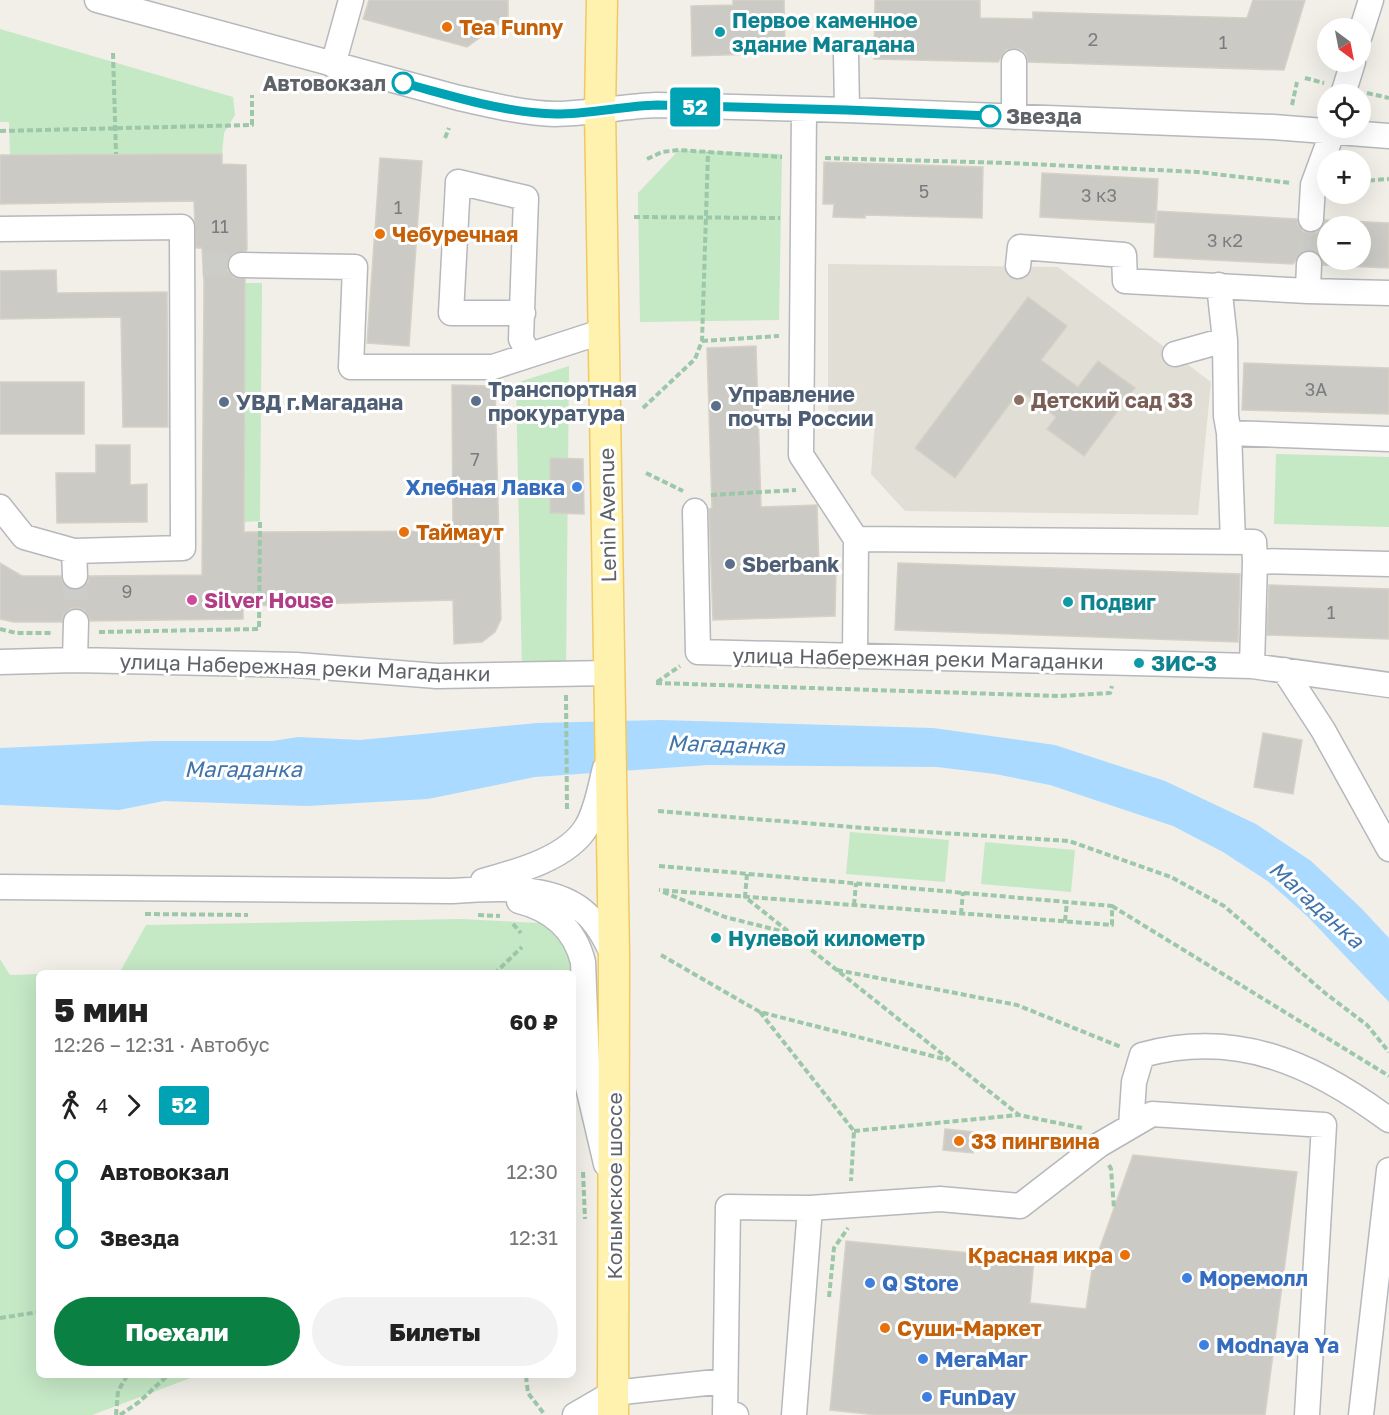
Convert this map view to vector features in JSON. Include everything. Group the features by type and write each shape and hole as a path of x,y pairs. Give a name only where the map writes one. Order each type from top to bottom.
{"main road":[{"name":"Lenin Avenue","path":"602,0 600,110 611,747 590,818 614,957"},
{"name":"Колымское шоссе","path":"613,1404 614,957"}],"street":[{"path":"97,0 459,98 512,110 556,114 657,105 847,110 1317,129"},
{"path":"333,64 351,0"},
{"path":"1365,18 1371,0"},
{"path":"846,53 847,110"},
{"path":"1014,62 1014,117"},
{"path":"804,110 803,158 809,232 802,335 801,455 856,539 855,656"},
{"path":"1371,134 1389,136"},
{"path":"1311,219 1313,185 1330,138"},
{"path":"523,313 452,313 458,182 526,198 523,313 521,339 529,355"},
{"path":"0,229 182,226 193,265 183,548 74,551 24,537 0,507"},
{"path":"1018,266 1020,247 1124,255 1125,281 1389,293"},
{"path":"1308,291 1309,264"},
{"path":"241,265 355,267 351,367 493,367 604,331"},
{"path":"1219,285 1225,340 1226,416 1229,433 1233,542"},
{"path":"1175,354 1225,340"},
{"path":"1229,433 1389,439"},
{"path":"695,503 698,652"},
{"path":"856,539 1254,542 1252,666"},
{"path":"74,551 75,576"},
{"path":"1255,561 1389,564"},
{"path":"75,660 76,627"},
{"name":"улица Набережная реки Магаданки","path":"698,652 1252,666 1389,685"},
{"name":"улица Набережная реки Магаданки","path":"0,662 75,660 296,665 436,676 610,680"},
{"path":"1284,670 1323,730 1389,849"},
{"path":"452,891 529,868 579,837 590,818"},
{"path":"0,887 452,891 510,888 564,900 583,911 601,932 614,957"},
{"path":"452,891 533,905 559,920 576,941 583,962 588,1087 614,1201"},
{"path":"1131,1126 1134,1082 1142,1054 1168,1047 1204,1045 1249,1049 1316,1072 1366,1102 1389,1120"},
{"path":"736,1415 724,1415 728,1207 810,1208 940,1198 1020,1206 1099,1145 1152,1114 1324,1125 1307,1415"},
{"path":"1361,1415 1389,1170"},
{"path":"794,1415 810,1208"},
{"path":"574,1415 613,1404 725,1382"}],"path":[{"path":"113,53 116,154"},
{"path":"0,131 252,125 252,95"},
{"path":"445,138 448,128"},
{"path":"647,159 662,152 679,150 803,158 874,158 1198,172 1313,185"},
{"path":"643,408 695,359 702,340 708,152"},
{"path":"1371,180 1389,179"},
{"path":"634,217 705,217 809,232"},
{"path":"702,340 802,335"},
{"path":"646,473 695,503 823,488"},
{"path":"0,629 16,633 76,627 259,629 260,521"},
{"path":"698,652 656,683 1059,696 1110,693"},
{"path":"566,687 590,818"},
{"path":"658,812 1069,841 1171,877 1224,906 1325,993 1367,1025 1389,1052"},
{"path":"659,866 1112,906 1389,1076"},
{"path":"746,897 747,874"},
{"path":"854,905 856,883"},
{"path":"792,934 724,918 659,890 1112,925 1112,906"},
{"path":"962,914 963,892"},
{"path":"746,897 1019,1115"},
{"path":"1065,921 1067,902"},
{"path":"498,970 522,947"},
{"path":"661,956 760,1012 951,1060"},
{"path":"837,969 1017,1005 1142,1054"},
{"path":"854,1131 1019,1115 1083,1128 1099,1145 1111,1169 1114,1208"},
{"path":"0,1318 36,1312"},
{"path":"118,1415 118,1391 127,1378"},
{"path":"118,1415 139,1402 165,1378"},
{"path":"526,1378 528,1393 545,1415"}],"shaded area":[{"name":"Детский сад 33","path":"828,264 1058,267 1211,382 1198,515 905,511 871,474 875,422 828,419"}],"green space":[{"path":"0,29 233,97 235,115 224,133 222,154 10,155 9,122 0,122"},
{"path":"679,150 782,154 779,320 640,322 638,193"},
{"path":"245,283 262,283 260,521 244,522"},
{"path":"569,366 566,673 522,674 516,383"},
{"path":"1276,454 1389,457 1389,527 1274,524"},
{"path":"850,832 949,840 945,882 846,874"},
{"path":"985,842 1075,850 1071,892 981,884"},
{"path":"460,919 539,923 553,927 571,949 571,970 121,970 146,925"},
{"path":"0,959 10,975 36,974 36,1378 191,1378 92,1415 0,1415"}],"water":[{"name":"Магаданка","path":"660,720 933,728 1055,745 1165,781 1256,824 1311,861 1362,909 1389,938 1389,1002 1308,917 1269,882 1223,852 1173,826 1050,785 995,774 937,767 708,765 535,777 428,799 307,806 164,801 119,810 0,805 0,748 154,741 273,741 298,737 360,740 537,723"}],"building":[{"path":"369,0 508,0 508,17 467,47 363,19"},
{"path":"733,0 784,0 785,53 692,56 691,6 733,5"},
{"path":"875,0 980,0 980,18 1033,19 1033,12 1247,18 1253,0 1305,0 1284,70 1028,62 1026,54 1015,48 1006,50 998,62 874,59"},
{"path":"222,154 222,164 246,165 247,249 234,253 227,265 233,277 245,279 244,532 453,531 452,385 495,386 501,619 495,632 482,642 454,644 453,600 243,606 243,619 90,621 84,610 76,608 64,614 62,622 14,622 0,619 0,563 22,576 61,576 63,584 75,590 83,588 89,576 202,575 204,282 202,248 196,248 194,201 0,204 0,155"},
{"path":"380,158 422,161 409,346 367,343"},
{"path":"824,162 983,167 982,218 865,215 865,218 833,217 834,204 823,204"},
{"path":"1042,173 1158,179 1156,223 1040,217"},
{"path":"1156,211 1297,219 1303,231 1317,232 1317,252 1310,250 1302,252 1293,264 1154,257"},
{"path":"1371,222 1389,223 1389,268 1371,267"},
{"path":"56,270 57,293 167,292 168,427 123,427 121,317 0,319 0,271"},
{"path":"1028,297 1067,326 1041,360 1078,387 1098,361 1135,388 1084,456 1047,429 1056,417 1020,390 955,478 915,448"},
{"path":"756,346 761,507 817,505 819,570 836,569 835,616 713,620 707,348"},
{"path":"1244,363 1389,368 1389,414 1242,410"},
{"path":"0,382 84,382 84,434 0,434"},
{"path":"96,445 130,445 130,485 147,484 147,522 57,523 56,473 96,473"},
{"path":"550,458 583,459 584,514 550,513"},
{"name":"Подвиг","path":"898,563 1240,574 1238,642 895,630"},
{"path":"1269,585 1389,589 1389,639 1267,635"},
{"path":"1263,733 1302,740 1293,794 1254,787"},
{"name":"33 пингвина","path":"945,1129 975,1132 973,1153 943,1150"},
{"name":"Моремолл","path":"1133,1155 1297,1172 1265,1415 877,1415 830,1410 846,1241 1034,1259 1030,1303 1086,1309 1092,1270"}],"tunnel":[{"path":"1309,264 1311,219"},
{"path":"203,264 241,265"},
{"path":"75,576 76,622"}],"bus line":[{"name":"52","path":"403,83 512,110 556,114 657,105 990,116"}],"place":[{"name":"Tea Funny","path":"447,27"},
{"name":"Первое каменное здание Магадана","path":"720,32"},
{"name":"Автовокзал","path":"403,83"},
{"name":"Звезда","path":"990,116"},
{"name":"Чебуречная","path":"380,234"},
{"name":"Детский сад 33","path":"1019,400"},
{"name":"Транспортная прокуратура","path":"476,401"},
{"name":"УВД г.Магадана","path":"224,402"},
{"name":"Управление почты России","path":"716,406"},
{"name":"Хлебная Лавка","path":"577,487"},
{"name":"Таймаут","path":"404,532"},
{"name":"Sberbank","path":"730,564"},
{"name":"Silver House","path":"192,600"},
{"name":"Подвиг","path":"1068,602"},
{"name":"ЗИС-3","path":"1139,663"},
{"name":"Нулевой километр","path":"716,938"},
{"name":"33 пингвина","path":"959,1141"},
{"name":"Красная икра","path":"1125,1255"},
{"name":"Моремолл","path":"1187,1278"},
{"name":"Q Store","path":"870,1283"},
{"name":"Суши-Маркет","path":"885,1328"},
{"name":"Modnaya Ya","path":"1204,1345"},
{"name":"МегаМаг","path":"923,1359"},
{"name":"FunDay","path":"927,1397"}]}
